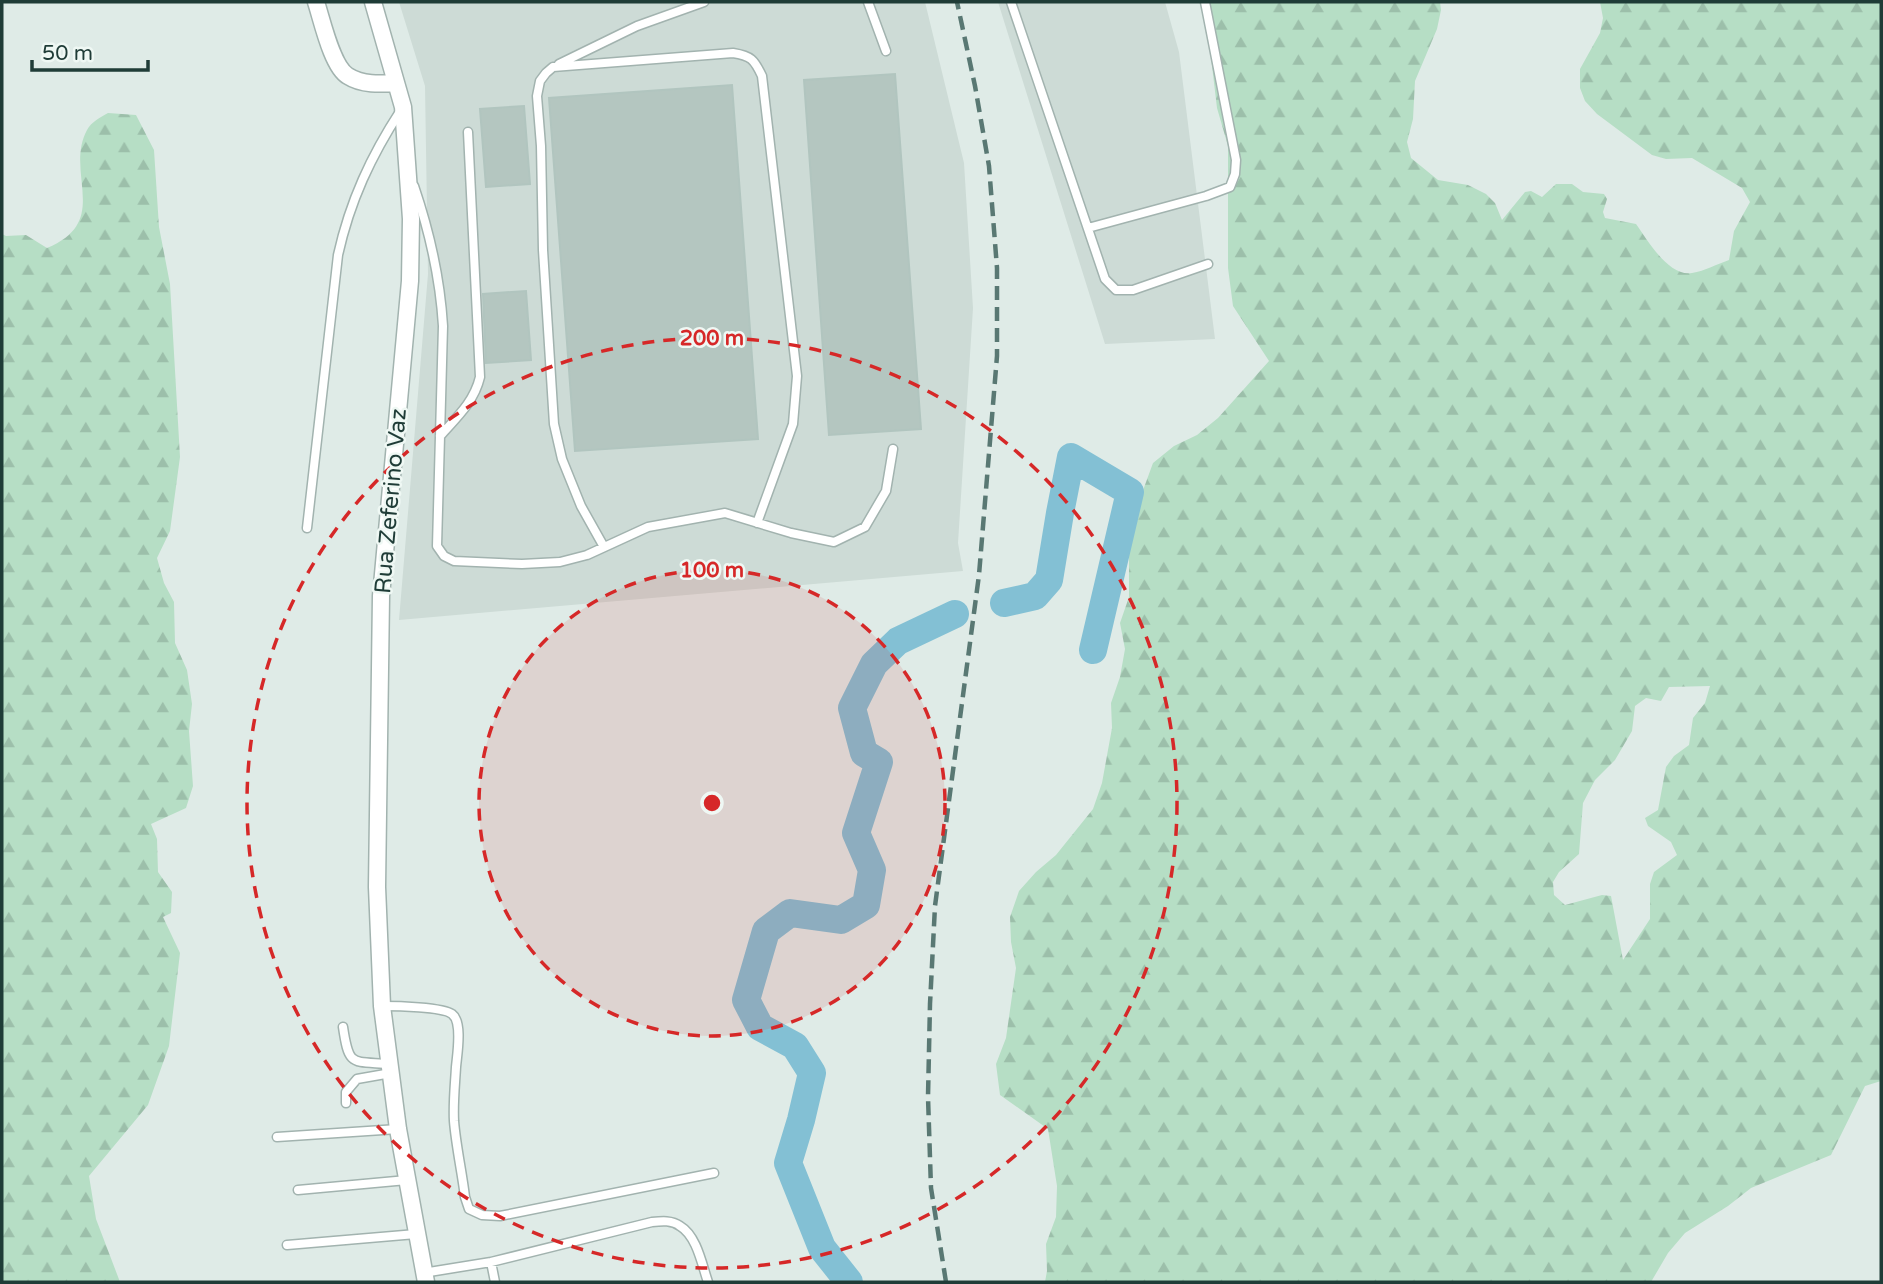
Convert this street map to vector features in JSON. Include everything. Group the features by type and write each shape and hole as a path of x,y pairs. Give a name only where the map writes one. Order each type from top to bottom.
{"street":[{"path":"316,2 337,67 348,76 361,81 376,84 396,83"},
{"name":"Rua Zeferino Vaz","path":"373,2 402,107 411,219 410,281 381,596 377,887 382,1006 398,1129 425,1278"}],"lane":[{"path":"604,547 576,495 562,459 554,424 537,96 540,82 553,67 637,26 704,2"},
{"path":"869,2 886,51"},
{"path":"1011,2 1105,279 1116,290 1133,290 1208,264"},
{"path":"1088,228 1230,187 1236,160 1205,2"},
{"path":"553,67 733,52 748,56 762,76 797,376 793,424 757,523"},
{"path":"307,528 338,255 343,232 371,159 402,107"},
{"path":"440,436 466,408 477,391 480,377 468,132"},
{"path":"408,170 425,218 441,290 443,326 437,546 444,555 454,561 522,564 560,562 587,555 648,527 725,513 791,533 834,542 865,527 886,491 892,449"},
{"path":"382,1006 444,1011 453,1014 458,1022 454,1123 469,1209 482,1215 500,1216 714,1173"},
{"path":"343,1027 346,1050 350,1057 390,1068"},
{"path":"346,1103 346,1092 357,1079 390,1068"},
{"path":"277,1137 398,1129"},
{"path":"298,1190 407,1181"},
{"path":"425,1278 652,1222 667,1221 680,1226 691,1237 708,1282"},
{"path":"287,1245 416,1234"},
{"path":"491,1262 495,1282"}],"shaded area":[{"path":"399,2 925,2 964,163 973,308 958,543 963,571 399,620 428,274 425,86"},
{"path":"998,2 1165,2 1179,52 1215,339 1105,344"}],"green space":[{"path":"1200,2 1440,2 1437,29 1415,81 1413,119 1407,142 1411,158 1438,180 1468,185 1486,194 1495,203 1502,220 1525,192 1531,191 1542,197 1556,184 1572,184 1583,192 1604,194 1607,199 1603,212 1605,218 1636,224 1667,264 1683,273 1692,273 1729,260 1734,231 1750,202 1742,188 1692,158 1666,159 1652,155 1597,114 1585,101 1580,88 1580,69 1600,33 1603,18 1600,2 1881,2 1881,1081 1865,1086 1831,1155 1751,1188 1685,1233 1668,1253 1651,1282 1045,1282 1046,1244 1056,1217 1057,1186 1048,1129 1000,1095 996,1064 1006,1038 1016,968 1010,917 1019,891 1056,855 1093,809 1102,783 1112,728 1111,703 1120,677 1125,649 1120,623 1129,597 1129,543 1134,515 1153,463 1218,418 1269,361 1233,306 1228,268 1228,146 1217,108 1208,32","holes":["1710,686 1705,703 1693,718 1689,745 1674,756 1666,767 1658,810 1645,818 1648,826 1671,842 1677,855 1654,872 1650,884 1650,919 1623,960 1611,896 1602,895 1565,905 1554,895 1553,882 1559,872 1579,854 1583,803 1595,780 1615,760 1632,731 1635,706 1646,698 1661,701 1669,687"]},
{"path":"108,113 136,115 154,150 159,227 170,284 180,457 170,531 157,558 164,583 174,602 175,643 187,670 192,704 189,731 193,786 186,808 151,824 157,839 158,872 172,892 171,913 163,917 180,953 169,1046 148,1105 89,1176 96,1219 120,1282 2,1282 2,234 26,235 47,248 66,237 77,224 82,210 81,146 89,127"}],"building":[{"path":"895,74 921,429 829,435 804,80"},
{"path":"732,85 758,439 575,451 549,98"},
{"path":"524,106 530,184 486,187 480,109"},
{"path":"526,291 531,360 486,363 483,294"}],"waterway":[{"path":"1004,603 1035,596 1049,580 1071,457 1130,492 1093,650"},
{"path":"849,1282 822,1248 788,1163 812,1073 795,1046 760,1027 746,1000 766,931 790,913 841,920 866,905 872,870 856,833 879,762 864,753 852,708 874,664 898,641 955,614"}],"railway":[{"path":"946,1282 931,1188 928,1097 935,906 979,575 997,356 997,268 989,166 957,2"}]}
